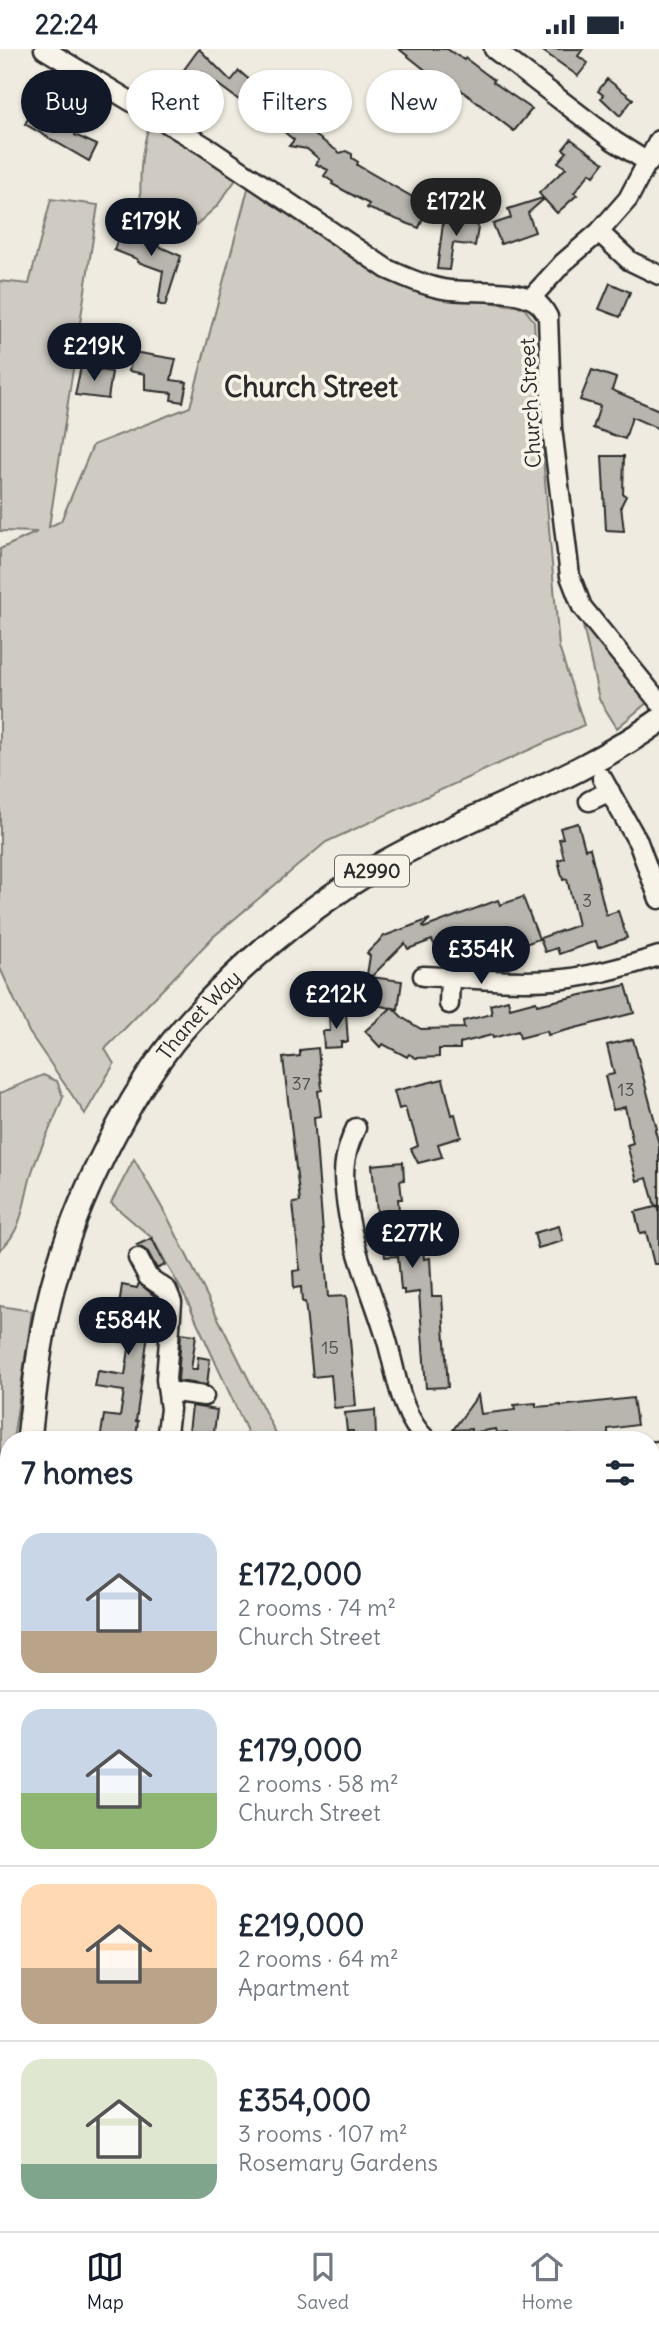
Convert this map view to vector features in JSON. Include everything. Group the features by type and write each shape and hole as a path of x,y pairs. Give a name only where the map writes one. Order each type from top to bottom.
{"main road":[{"name":"Thanet Way","path":"30,1431 38,1361 55,1280 96,1170 139,1093 164,1054 192,1019 252,960 317,905 389,861 517,800 614,749 659,721"}],"street":[{"path":"44,49 205,146 387,268 416,282 445,289 531,298 562,263 599,232 628,199 659,140"},
{"path":"494,49 614,141 649,163"},
{"path":"599,232 630,261 659,275"},
{"name":"Church Street","path":"531,298 538,302 548,317 552,428 570,576 582,607 659,702"},
{"path":"589,801 606,784 638,842 659,899"},
{"path":"423,975 563,979 659,956"},
{"path":"449,1004 450,977"},
{"path":"356,1128 347,1148 344,1167 354,1247 385,1332 408,1412 418,1431"},
{"path":"138,1258 148,1277 167,1290 172,1302 166,1379 170,1409 167,1431"},
{"path":"168,1391 204,1396"}],"shaded area":[{"path":"147,133 183,133 242,171 217,206 196,225 163,223 141,206 140,181"},
{"path":"249,185 424,293 523,307 534,321 559,647 584,725 326,842 213,937 105,1049 114,1064 85,1114 29,1032 0,968 0,549 37,532 0,531 0,281 29,284 51,199 98,205 49,527 61,521 93,445 190,407"},
{"path":"575,589 655,696 617,728 599,699"},
{"path":"43,1075 57,1081 63,1097 33,1169 19,1223 0,1250 0,1093"},
{"path":"134,1159 169,1220 274,1431 247,1431 186,1298 152,1238 111,1203"},
{"path":"0,1306 32,1311 14,1431 0,1431"}],"building":[{"path":"199,49 220,70 184,70"},
{"path":"399,49 447,49 464,60 465,58 494,80 493,82 532,109 514,131 462,91 462,70 425,70"},
{"path":"540,49 583,49 578,56 588,63 578,76"},
{"path":"238,72 238,99 224,89 224,74 231,81"},
{"path":"607,79 633,99 620,116 601,98 603,95 598,91"},
{"path":"41,133 76,133 75,135 97,145 89,161"},
{"path":"286,133 312,133 340,153 346,151 352,154 352,158 358,162 357,165 428,206 419,228 367,208 369,204 332,184 333,182 324,176 328,170 316,164 319,159 307,149 289,146 294,140"},
{"path":"571,139 604,163 594,176 590,173 574,193 577,195 557,213 544,199 528,213 535,232 501,244 493,224 511,218 508,209 543,198 539,193 566,168 558,162 567,152 563,149"},
{"path":"444,216 476,220 478,228 475,246 453,243 449,270 437,269"},
{"path":"121,230 138,237 141,233 160,238 158,246 181,256 165,306 158,304 163,271 114,250"},
{"path":"610,283 630,292 620,317 599,309"},
{"path":"133,352 176,359 171,380 187,382 183,402 171,400 172,393 145,390 145,374 129,371"},
{"path":"81,367 112,372 108,399 75,395"},
{"path":"592,370 616,378 612,390 659,410 659,429 632,417 625,439 593,428 600,406 580,400"},
{"path":"602,456 624,456 623,494 626,496 621,506 624,531 606,530"},
{"path":"578,823 585,849 590,848 606,915 618,911 627,938 598,948 596,941 559,954 557,948 545,952 540,938 578,925 567,879 563,880 558,860 564,858 559,839 563,838 560,828"},
{"path":"523,897 539,939 493,956 490,947 469,955 463,936 435,946 432,940 408,949 405,943 371,977 402,981 398,1009 393,1008 421,1029 464,1028 463,1021 492,1014 490,1005 508,1000 510,1008 536,1001 537,1005 626,985 634,1013 548,1035 547,1031 520,1038 518,1031 493,1038 492,1035 460,1043 460,1049 439,1049 439,1057 416,1058 409,1054 407,1057 383,1044 380,1047 365,1031 391,1008 376,1005 378,996 368,995 370,977 366,981 370,956 367,953 384,936 430,919 424,928 498,900 500,905"},
{"path":"346,1013 348,1042 341,1042 341,1047 324,1048 323,1031 330,1031 329,1014"},
{"path":"633,1039 659,1144 659,1205 655,1206 647,1178 637,1181 627,1145 633,1143 625,1107 613,1110 605,1076 614,1074 607,1045"},
{"path":"318,1048 322,1090 318,1091 321,1116 314,1117 328,1297 346,1296 356,1406 334,1408 331,1375 313,1377 305,1302 302,1302 301,1287 294,1288 293,1271 300,1270 293,1203 300,1202 283,1058 300,1056 300,1050"},
{"path":"443,1079 461,1137 438,1144 442,1157 418,1163 411,1149 418,1146 411,1122 405,1107 399,1109 394,1091"},
{"path":"403,1162 404,1180 400,1181 402,1199 398,1199 401,1233 421,1231 424,1259 430,1258 432,1296 442,1296 448,1387 426,1388 419,1292 404,1294 404,1290 401,1290 398,1256 385,1257 382,1230 379,1230 372,1165"},
{"path":"659,1206 659,1264 654,1264 646,1232 640,1233 635,1212"},
{"path":"559,1226 563,1241 538,1248 534,1233"},
{"path":"152,1238 165,1265 157,1269 148,1252 137,1245"},
{"path":"139,1283 158,1299 152,1334 148,1334 137,1431 101,1431 104,1415 120,1417 124,1391 95,1387 98,1371 125,1375 130,1343 103,1339 105,1304 119,1306 122,1285 137,1288"},
{"path":"181,1333 196,1335 191,1369 197,1369 198,1357 210,1359 207,1385 178,1381"},
{"path":"478,1395 481,1414 515,1410 514,1405 536,1403 536,1407 561,1406 633,1398 637,1425 608,1431 453,1430"},
{"path":"192,1406 217,1410 214,1431 189,1431"},
{"path":"375,1410 376,1431 347,1431 345,1413"}],"district":[{"name":"Church Street","path":"311,387"}]}
